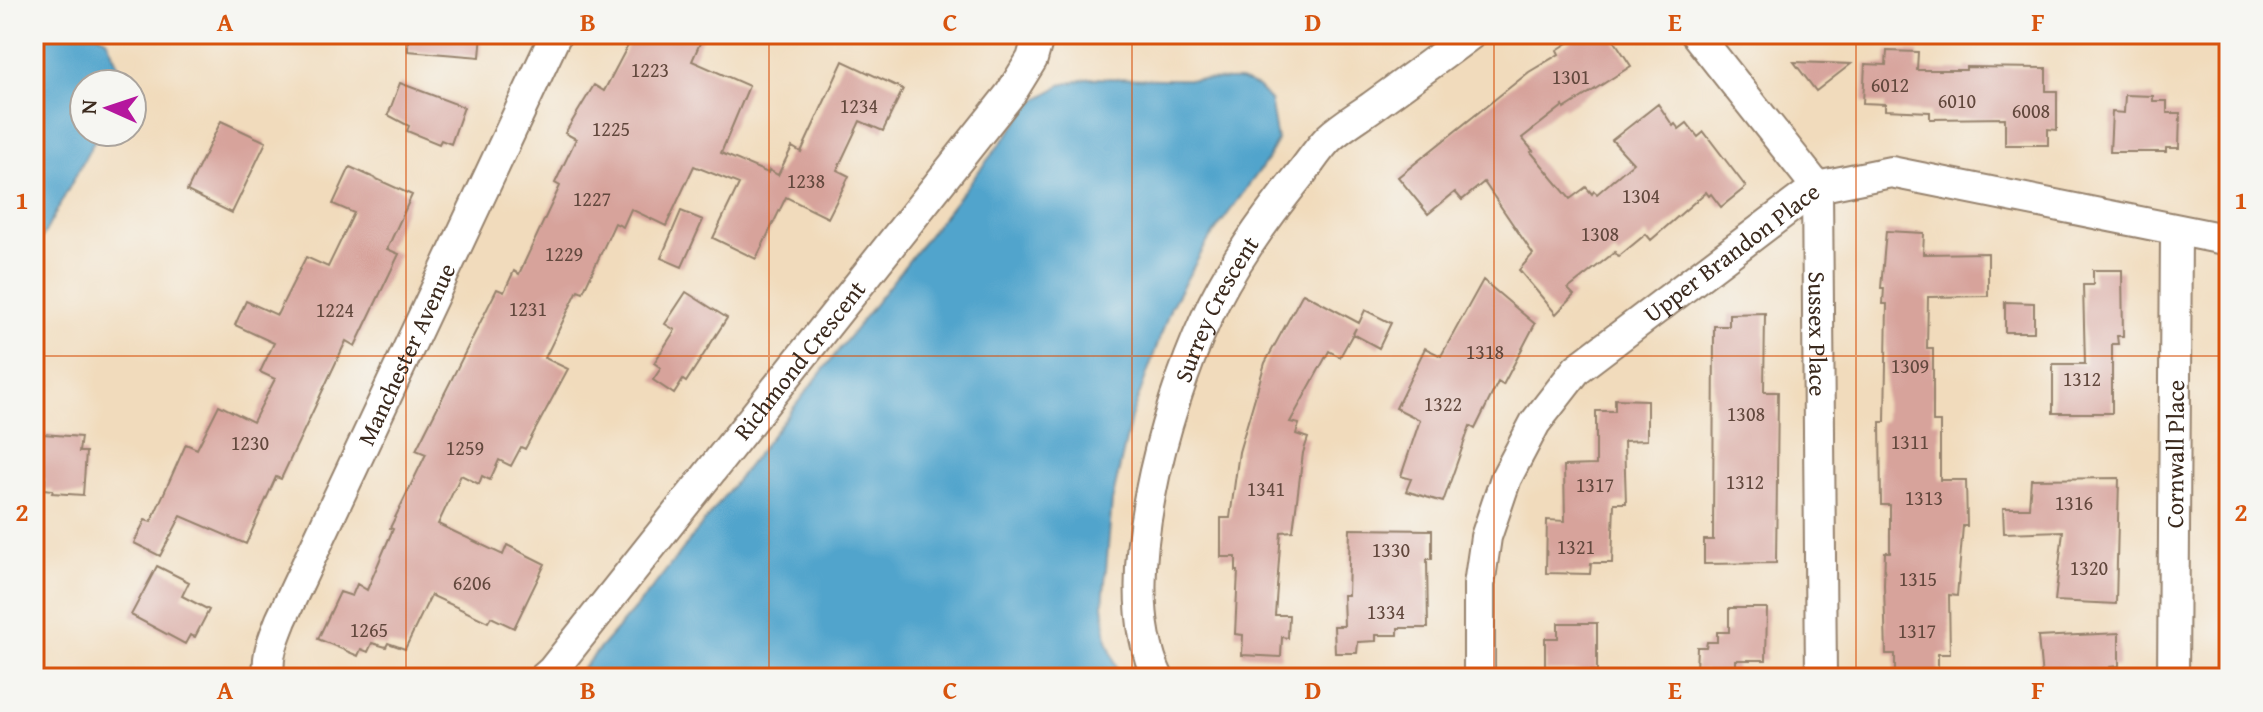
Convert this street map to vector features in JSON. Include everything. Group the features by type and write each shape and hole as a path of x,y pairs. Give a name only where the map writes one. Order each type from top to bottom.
{"street":[{"name":"Manchester Avenue","path":"270,678 270,649 285,610 556,34"},
{"name":"Richmond Crescent","path":"544,678 1011,93 1032,59 1039,34"},
{"name":"Surrey Crescent","path":"1158,678 1142,625 1141,580 1146,521 1159,455 1181,381 1207,317 1240,257 1329,138 1471,34"},
{"path":"1696,34 1817,187"},
{"name":"Upper Brandon Place","path":"1479,678 1479,585 1486,537 1506,478 1535,423 1577,369 1817,187 1891,172 2229,240"},
{"name":"Sussex Place","path":"1817,187 1821,678"},
{"name":"Cornwall Place","path":"2173,678 2176,231"}],"water":[{"path":"34,34 98,34 107,40 119,68 68,68 68,148 90,148 34,253"},
{"path":"1091,78 1240,80 1258,87 1270,100 1277,140 1268,159 1208,241 1171,307 1131,418 1112,501 1103,605 1107,640 1120,678 574,678 650,591 1033,102 1061,85"}],"building":[{"path":"408,34 482,34 480,57 408,51"},
{"path":"634,34 704,34 692,61 749,86 721,153 768,173 769,170 778,175 792,147 801,152 843,61 903,89 883,131 860,121 837,170 849,176 828,218 786,197 756,259 713,238 739,184 694,166 666,226 631,209 623,227 615,223 583,292 578,290 545,358 568,369 525,449 521,447 511,466 499,460 490,480 482,476 479,484 461,475 438,524 503,555 507,545 545,564 514,628 491,617 488,622 431,595 405,649 388,643 386,647 372,643 368,652 361,649 358,656 318,639 340,592 352,596 357,584 367,590 393,529 390,528 426,454 416,450 497,289 504,292 514,271 519,274 560,186 555,183 576,139 565,133 594,85 604,91"},
{"path":"1582,34 1610,34 1631,66 1564,109 1563,106 1522,138 1570,199 1586,187 1592,194 1594,191 1597,194 1633,163 1612,140 1658,104 1673,126 1675,124 1679,129 1687,123 1698,137 1704,132 1746,187 1721,207 1706,192 1651,240 1646,234 1618,257 1615,252 1568,289 1574,295 1556,314 1519,270 1533,254 1484,182 1462,200 1455,192 1428,214 1398,177 1529,72 1559,54 1557,50"},
{"path":"1887,51 1918,52 1917,70 2046,68 2046,91 2057,91 2057,130 2048,129 2048,145 2005,145 2005,118 1930,119 1930,112 1885,110 1885,104 1863,103 1865,64 1886,65"},
{"path":"1794,62 1851,64 1816,91"},
{"path":"400,83 464,107 451,144 441,140 439,144 407,131 409,126 388,115"},
{"path":"2125,95 2153,96 2153,101 2167,101 2167,113 2180,113 2179,148 2166,148 2166,152 2110,152 2112,112 2124,113"},
{"path":"221,121 266,142 232,213 187,191"},
{"path":"350,167 412,195 387,249 399,254 355,346 346,341 281,479 276,477 246,544 181,516 160,556 134,543 145,520 151,522 186,444 197,449 219,405 253,422 275,379 260,372 274,343 235,325 246,301 277,315 306,257 328,267 354,213 333,204"},
{"path":"681,211 703,220 682,267 661,258"},
{"path":"1886,231 1924,233 1923,254 1988,253 1988,296 1928,297 1927,348 1933,348 1933,422 1940,422 1940,480 1966,480 1967,526 1963,526 1957,596 1949,595 1950,654 1938,654 1938,678 1895,678 1895,654 1886,654 1884,585 1885,552 1890,552 1890,505 1881,505 1880,422 1885,422 1887,304 1883,304 1884,288 1881,288"},
{"path":"2093,270 2122,270 2123,336 2117,336 2118,344 2112,344 2112,413 2053,413 2053,364 2085,364 2083,285 2093,285"},
{"path":"1483,280 1535,324 1503,385 1498,382 1475,429 1470,426 1443,502 1406,491 1411,479 1401,476 1420,420 1396,408 1425,348 1441,356"},
{"path":"686,292 727,318 686,382 683,380 674,394 653,380 661,368 654,363 675,330 665,324"},
{"path":"1303,293 1359,323 1365,310 1391,323 1379,348 1353,334 1356,328 1340,357 1329,351 1290,422 1299,424 1296,434 1308,438 1303,453 1293,531 1281,532 1275,615 1289,615 1288,638 1282,637 1281,657 1242,655 1243,635 1235,634 1236,557 1221,557 1221,518 1230,518 1239,452 1265,363"},
{"path":"2005,302 2034,303 2034,332 2005,332"},
{"path":"1765,313 1764,392 1778,392 1776,563 1704,564 1704,540 1713,540 1714,326 1729,326 1729,314"},
{"path":"1615,399 1647,400 1647,440 1624,441 1626,503 1614,503 1612,563 1591,563 1590,574 1546,573 1547,520 1565,521 1564,466 1596,465 1596,411 1615,411"},
{"path":"43,434 81,437 79,452 86,452 83,495 52,493 53,490 44,489 45,479 34,478 34,452 42,452"},
{"path":"2119,478 2116,604 2055,601 2063,531 2004,533 2003,508 2029,508 2031,479"},
{"path":"1350,529 1432,530 1432,559 1427,559 1428,628 1398,628 1398,635 1376,635 1376,641 1358,642 1357,653 1335,653 1334,626 1344,626 1343,595 1348,595"},
{"path":"157,566 189,582 182,596 209,610 195,637 190,635 185,644 131,615"},
{"path":"1729,608 1767,608 1766,660 1736,660 1736,678 1709,678 1706,670 1696,670 1697,647 1706,647 1707,642 1717,642 1717,632 1729,632"},
{"path":"1558,623 1597,623 1597,671 1545,671 1545,638 1558,638"},
{"path":"2119,633 2119,666 2110,667 2109,678 2042,678 2038,637"}]}
